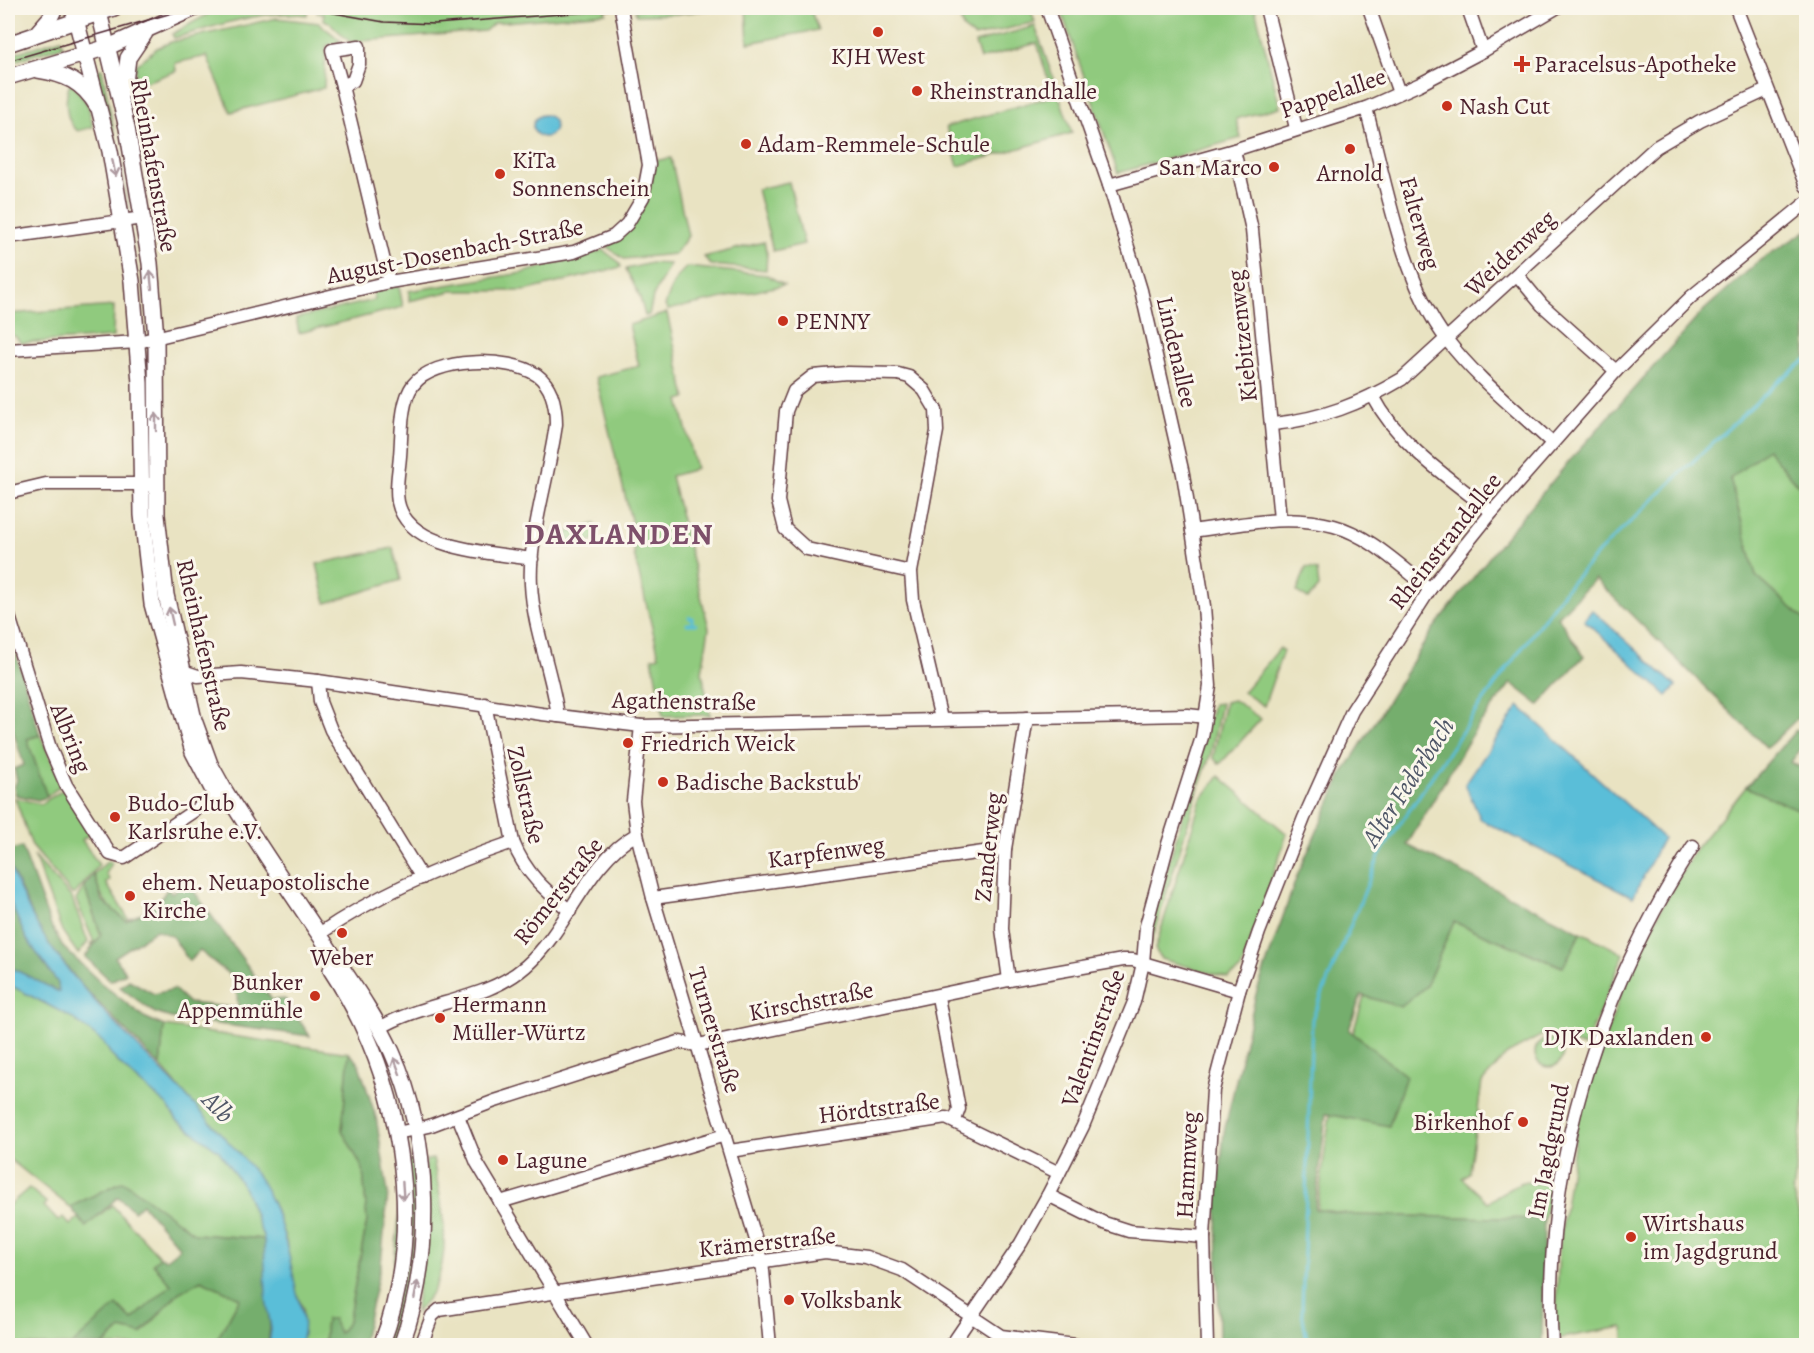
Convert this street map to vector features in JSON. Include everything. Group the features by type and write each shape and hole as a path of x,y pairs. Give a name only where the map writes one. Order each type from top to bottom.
{"main road":[{"path":"34,36 50,18 55,8"},
{"path":"8,44 34,36 75,14 114,8"},
{"path":"8,77 87,55 145,33 195,8"},
{"name":"Rheinhafenstraße","path":"99,10 123,107 143,218 156,338 160,554 166,595 194,720 210,764 248,829 380,1028 404,1087 414,1130 422,1183 423,1233 414,1301 401,1346"},
{"name":"Rheinhafenstraße","path":"75,14 102,116 123,221 138,342 143,544 152,604 193,752 216,796 339,982 360,1021 384,1083 397,1133 404,1212 402,1260 395,1298 381,1346"},
{"path":"123,107 126,64 145,33"},
{"path":"35,70 61,74 80,85 102,116"}],"street":[{"name":"August-Dosenbach-Straße","path":"8,350 138,342 389,282 574,252 614,236 627,224 643,197 649,165 621,8"},
{"name":"Lindenallee","path":"1047,8 1109,185 1141,290 1178,448 1209,658 1210,686 1205,717"},
{"path":"1266,8 1296,128"},
{"path":"1369,8 1399,93"},
{"path":"1468,8 1483,51"},
{"name":"Pappelallee","path":"1109,185 1234,150 1296,128 1366,108 1483,51 1556,8"},
{"path":"1736,8 1806,186"},
{"path":"342,86 389,282"},
{"name":"Weidenweg","path":"1273,424 1331,414 1373,396 1416,370 1656,147 1700,121 1767,90"},
{"name":"Falterweg","path":"1366,108 1411,274 1428,312 1447,341 1471,368 1552,443"},
{"name":"Kiebitzenweg","path":"1234,150 1252,230 1273,424 1280,519"},
{"name":"Rheinstrandallee","path":"1239,991 1267,911 1325,769 1352,711 1430,589 1492,512 1616,371 1699,290 1806,203"},
{"path":"8,237 143,218"},
{"path":"1518,276 1542,305 1616,371"},
{"path":"532,559 431,540 416,532 403,516 397,495 406,400 414,384 426,372 445,365 510,364 537,375 550,392 556,410 556,424 532,559 532,598 554,688 558,716"},
{"path":"911,572 807,549 785,529 778,501 786,411 794,391 813,376 847,373 898,374 918,383 936,410 937,431 911,572 912,593 941,720"},
{"path":"1373,396 1387,419 1413,448 1492,512"},
{"path":"8,493 46,484 157,484"},
{"path":"1192,531 1280,519 1335,526 1350,532 1430,589"},
{"name":"Albring","path":"8,613 40,721 66,785 110,855 124,858 216,796"},
{"name":"Agathenstraße","path":"169,664 198,676 241,673 318,681 641,726 1188,715 1205,717"},
{"path":"318,681 320,702 331,730 422,878"},
{"name":"Zollstraße","path":"484,704 513,842 519,858 535,881 570,911"},
{"name":"Valentinstraße","path":"951,1346 1021,1243 1048,1195 1083,1126 1134,1002 1143,963 1146,926 1168,844 1196,760 1205,717"},
{"name":"Zanderweg","path":"1010,980 1002,929 1005,849 1027,718"},
{"name":"Turnerstraße","path":"641,726 633,801 637,834 652,898 762,1260 770,1346"},
{"name":"Römerstraße","path":"380,1028 473,995 507,979 534,958 613,849 637,834"},
{"path":"319,934 357,909 422,878 513,842"},
{"name":"Im Jagdgrund","path":"1552,1346 1550,1275 1553,1238 1566,1153 1585,1071 1615,989 1633,948 1668,884 1693,846"},
{"name":"Karpfenweg","path":"652,898 1005,849"},
{"name":"Kirschstraße","path":"397,1133 458,1116 495,1101 679,1042 698,1045 938,997 1010,980 1123,960 1143,963 1239,991"},
{"name":"Hammweg","path":"1207,1346 1204,1236 1213,1090 1239,991"},
{"path":"938,997 959,1109 955,1120"},
{"path":"458,1116 472,1152 586,1346"},
{"name":"Hördtstraße","path":"730,1151 946,1118 955,1120 1059,1173"},
{"path":"500,1202 724,1135"},
{"path":"1048,1195 1097,1220 1122,1229 1148,1234 1204,1236"},
{"name":"Krämerstraße","path":"421,1346 435,1312 825,1252 866,1257 912,1276 1001,1336 1083,1346"}],"green space":[{"path":"219,8 308,10 307,15 256,16 174,38 172,34"},
{"path":"319,8 427,14 529,8 605,8 606,13 494,23 485,31 350,42 323,19 324,14 317,13"},
{"path":"720,8 676,14 636,15 635,10"},
{"path":"746,8 810,8 818,30 748,43"},
{"path":"957,8 1030,8 1035,22 975,37 963,28"},
{"path":"1060,8 1255,8 1280,107 1236,119 1241,138 1118,173"},
{"path":"277,18 319,23 341,41 326,46 324,88 231,112 207,56 175,63 176,71 135,86 136,65 157,48 171,42"},
{"path":"1035,26 1072,133 958,166 946,127 1053,96 1037,43 980,59 975,43"},
{"path":"61,39 63,46 8,63 8,55"},
{"path":"102,69 129,210 97,70"},
{"path":"71,82 88,105 93,127 78,131 70,121 66,101"},
{"path":"671,158 688,236 675,254 624,259 607,247 628,229 642,210 650,189 653,161"},
{"path":"789,182 804,244 773,251 757,189"},
{"path":"1806,231 1806,494 1767,449 1730,479 1756,576 1806,621 1806,710 1767,748 1595,579 1558,617 1584,656 1539,705 1511,683 1473,733 1407,845 1581,932 1563,967 1454,922 1426,986 1401,1007 1361,995 1349,1030 1406,1076 1389,1126 1326,1114 1315,1209 1356,1215 1544,1219 1542,1345 1219,1345 1217,1205 1224,1132 1256,994 1297,876 1343,773 1433,629 1502,541 1571,459 1704,310 1760,260"},
{"path":"764,242 767,253 766,270 711,265 704,257"},
{"path":"603,250 619,262 621,267 525,291 452,291 409,301 409,291 522,273"},
{"path":"651,263 670,264 653,297 649,315 645,316 640,297 626,269"},
{"path":"687,267 767,275 784,285 668,310 665,306 671,290 676,279"},
{"path":"399,286 403,307 299,333 296,318 375,300 373,292"},
{"path":"114,306 113,337 21,343 15,336 8,336 8,314"},
{"path":"667,313 686,398 679,400 696,469 671,476 709,628 702,672 710,715 663,716 652,658 659,656 634,554 632,524 596,377 639,366 629,325"},
{"path":"1767,448 1806,494 1806,621 1756,576 1730,478"},
{"path":"595,524 598,539 568,547 550,545 554,530 564,533"},
{"path":"393,548 401,580 326,603 317,564"},
{"path":"1306,567 1317,570 1319,587 1308,599 1297,592"},
{"path":"8,627 40,735 27,739 47,797 38,800 16,795 14,788 17,780 14,769 24,765 8,715"},
{"path":"1280,648 1283,651 1264,706 1243,692"},
{"path":"1234,700 1261,719 1220,764 1213,758 1225,702"},
{"path":"1221,703 1211,753 1200,784 1193,781 1213,704"},
{"path":"1796,730 1806,737 1806,742 1791,762 1806,771 1806,813 1746,787"},
{"path":"40,735 62,784 47,797 27,739"},
{"path":"1219,776 1287,834 1241,969 1228,978 1161,959 1155,949 1201,799"},
{"path":"1192,785 1199,787 1151,944 1147,945 1153,916"},
{"name":"DJK Daxlanden","path":"1746,787 1806,813 1806,1090 1793,1194 1806,1237 1806,1345 1625,1345 1623,1327 1555,1339 1559,1247 1579,1113 1624,985 1664,903 1696,848"},
{"path":"64,789 91,833 82,840 99,865 75,894 72,894 32,846 15,798 41,804"},
{"path":"22,847 51,926 64,948 101,983 144,1017 164,1026 160,1066 83,987 51,947 37,925 8,862 8,851"},
{"path":"34,856 72,898 88,942 78,954 62,931"},
{"path":"108,861 112,863 106,874 110,880 106,883 129,920 126,921 106,901 99,890 94,874"},
{"path":"94,874 102,900 126,921 156,906 168,888 171,893 188,883 272,1000 285,999 310,1036 171,1018 155,1013 120,987 129,980 154,994 174,989 189,1003 238,1008 236,980 200,951 189,961 172,936 156,930 115,957 126,973 111,981 85,957 101,935 84,886"},
{"path":"84,886 101,936 91,946 93,940 76,900"},
{"path":"8,897 26,938 58,983 59,992 8,966"},
{"path":"1454,922 1562,967 1581,932 1624,954 1585,1047 1546,1033 1507,1054 1482,1082 1469,1172 1462,1178 1488,1202 1522,1182 1553,1184 1544,1219 1356,1215 1317,1210 1330,1114 1389,1126 1405,1077 1353,1033 1364,996 1401,1007 1426,986"},
{"path":"8,984 69,1016 88,1030 104,1043 112,1056 131,1075 167,1105 177,1120 219,1151 245,1189 264,1239 195,1234 123,1181 70,1207 8,1158"},
{"path":"164,1026 349,1053 342,1130 363,1169 367,1221 348,1322 339,1333 326,1319 324,1345 300,1345 303,1309 296,1293 286,1241 275,1208 260,1180 160,1066"},
{"path":"1549,1039 1559,1043 1563,1053 1559,1063 1549,1067 1539,1063 1535,1053 1539,1043"},
{"path":"349,1053 358,1062 376,1117 388,1193 381,1264 363,1341 361,1345 324,1345 326,1319 333,1319 339,1333 348,1322 367,1221 363,1169 342,1130"},
{"path":"433,1159 444,1225 443,1259 433,1291 416,1313 426,1160"},
{"path":"414,1161 415,1231 410,1277 393,1345 385,1346 405,1162"},
{"path":"123,1181 195,1234 264,1239 270,1328 268,1346 214,1345 240,1298 201,1280 178,1293 141,1334 121,1329 103,1345 72,1345 117,1305 132,1320 171,1285 153,1263 160,1257 166,1259 180,1248 142,1204 134,1211 118,1197 86,1227 70,1207"},
{"path":"29,1188 47,1203 44,1206 58,1221 63,1217 70,1225 78,1218 86,1226 112,1205 160,1257 153,1263 171,1285 131,1321 117,1306 72,1345 8,1345 8,1206"},
{"path":"201,1280 240,1298 214,1345 103,1346 121,1329 142,1334 178,1293"}],"water":[{"path":"544,115 552,118 555,126 552,134 544,137 536,134 533,126 536,118"},
{"path":"1592,610 1676,686 1667,696 1584,620"},
{"path":"1519,706 1663,838 1633,897 1481,820 1465,784"},
{"path":"8,862 38,927 69,970 108,1016 238,1152 261,1181 278,1218 289,1258 304,1328 300,1345 269,1345 271,1329 266,1299 264,1239 245,1189 219,1151 177,1120 167,1105 131,1075 112,1056 104,1043 88,1030 69,1016 8,984 8,966 59,992 58,983 26,938 8,897"}],"waterway":[{"name":"Alter Federbach","path":"1308,1346 1302,1312 1312,1019 1380,854 1478,708 1565,590 1599,552 1685,469 1780,380 1806,360"},
{"path":"689,617 692,618 692,623"},
{"path":"687,624 696,624"}],"tram line":[{"path":"8,61 189,8"},
{"path":"306,8 384,22 435,24 638,8"}],"place":[{"name":"KJH West","path":"878,32"},
{"name":"Paracelsus-Apotheke","path":"1522,64"},
{"name":"Rheinstrandhalle","path":"917,91"},
{"name":"Nash Cut","path":"1447,106"},
{"name":"Adam-Remmele-Schule","path":"746,144"},
{"name":"Arnold","path":"1350,149"},
{"name":"San Marco","path":"1274,167"},
{"name":"KiTa Sonnenschein","path":"500,174"},
{"name":"PENNY","path":"783,321"},
{"name":"Friedrich Weick","path":"628,743"},
{"name":"Badische Backstub'","path":"663,782"},
{"name":"Budo-Club Karlsruhe e.V.","path":"115,817"},
{"name":"ehem. Neuapostolische Kirche","path":"130,896"},
{"name":"Weber","path":"342,933"},
{"name":"Bunker Appenmühle","path":"315,996"},
{"name":"Hermann Müller-Würtz","path":"440,1018"},
{"name":"DJK Daxlanden","path":"1706,1037"},
{"name":"Birkenhof","path":"1523,1122"},
{"name":"Lagune","path":"503,1160"},
{"name":"Wirtshaus im Jagdgrund","path":"1631,1237"},
{"name":"Volksbank","path":"789,1300"}],"district":[{"name":"DAXLANDEN","path":"619,534"}],"water label":[{"name":"Alb","path":"218,1107"}]}
